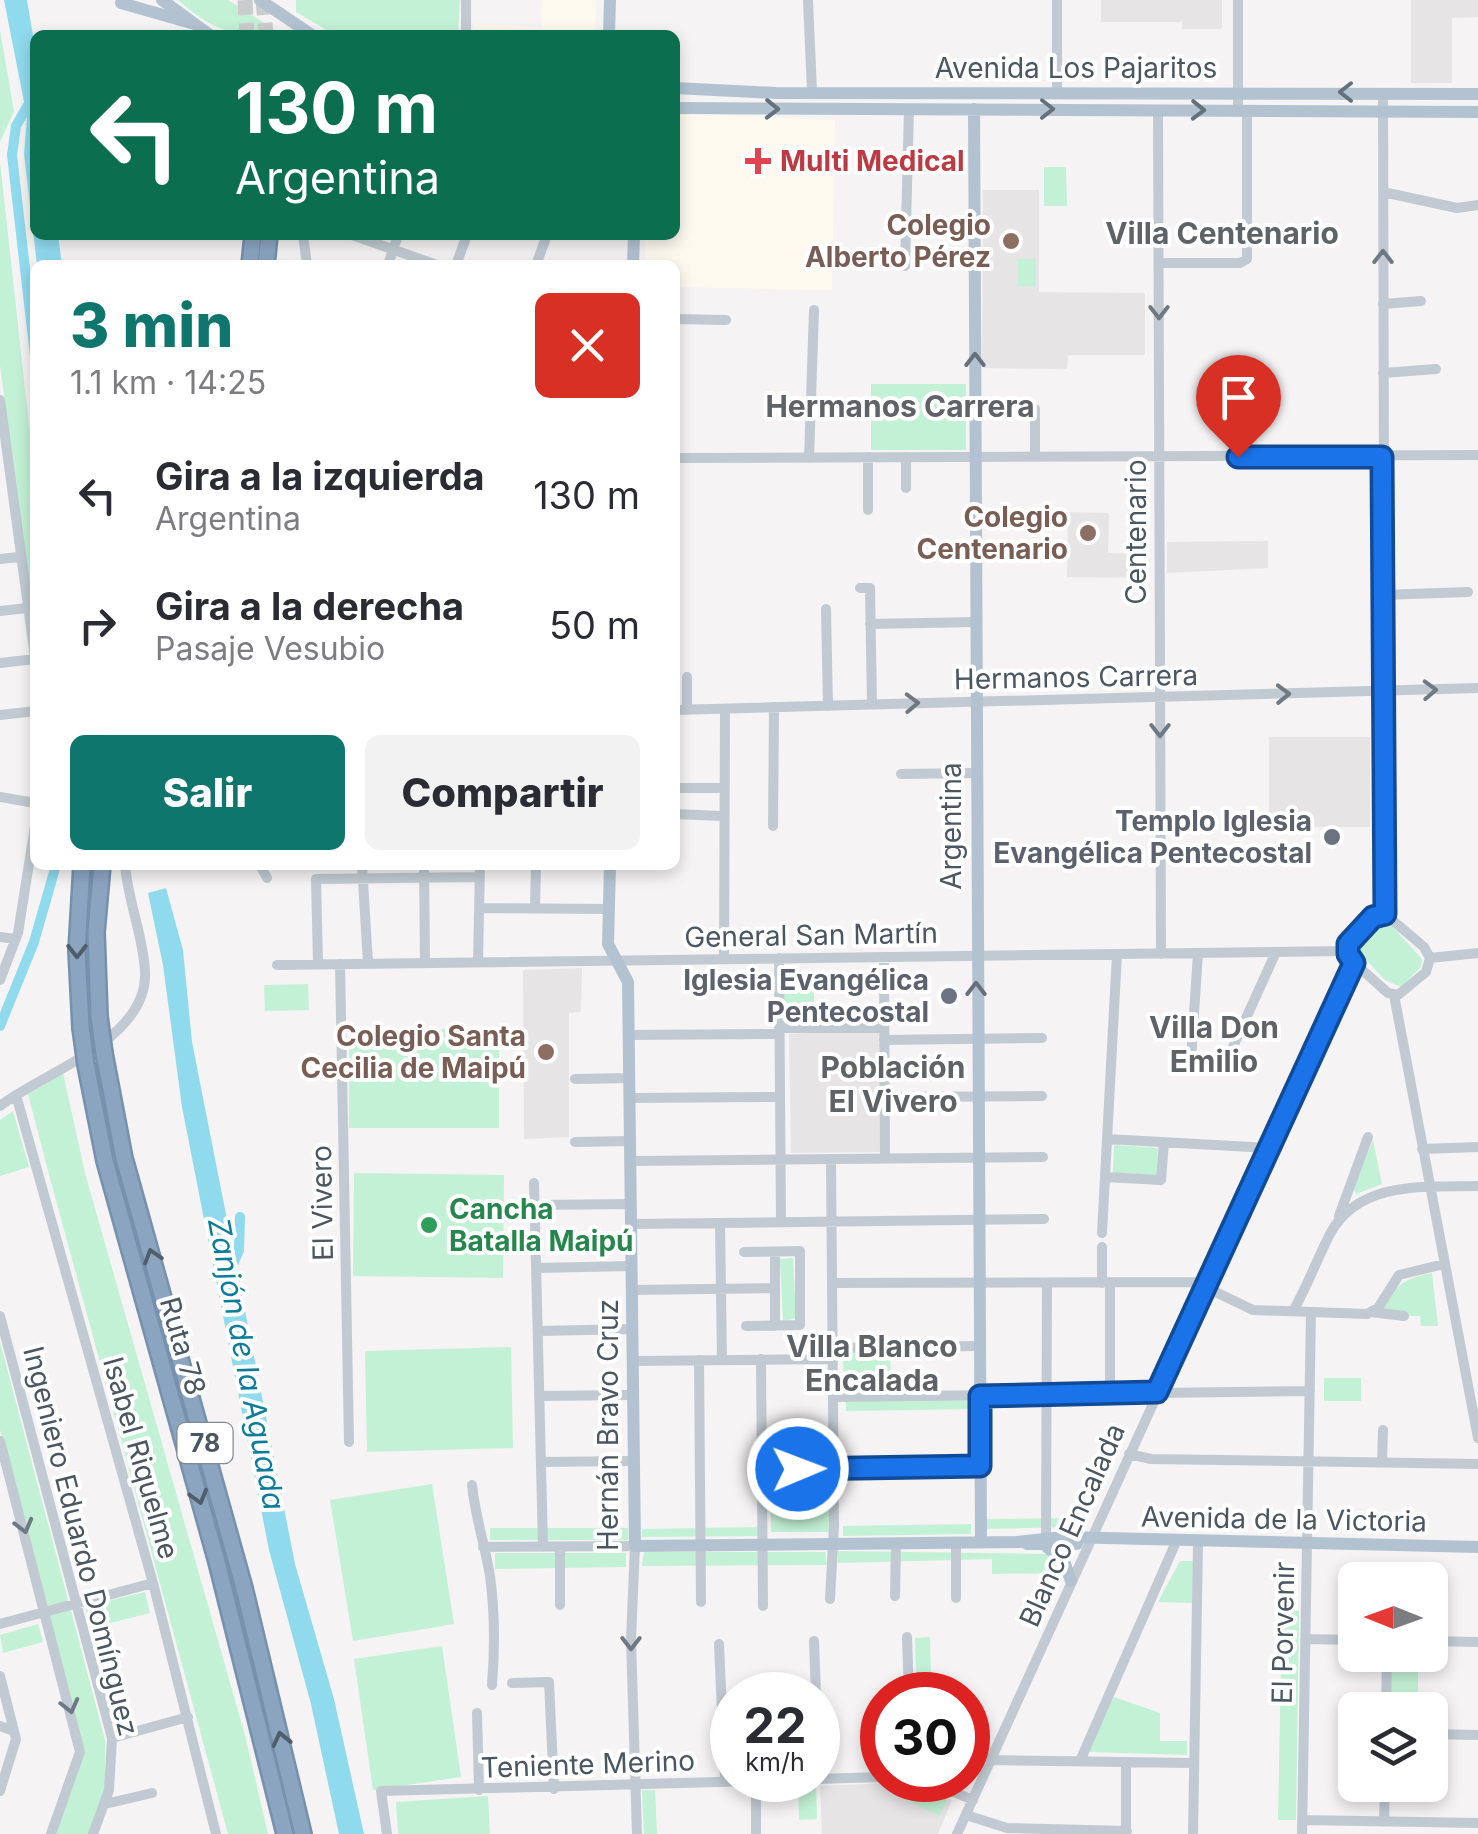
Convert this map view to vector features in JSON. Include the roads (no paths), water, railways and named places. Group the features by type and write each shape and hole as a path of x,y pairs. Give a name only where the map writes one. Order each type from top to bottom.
{"highway":[{"name":"Ruta 78","path":"82,870 77,950 81,1028 105,1161 217,1562 285,1834"},
{"name":"Ruta 78","path":"102,870 96,932 100,1016 124,1158 240,1571 303,1834"}],"main road":[{"path":"162,0 202,30"},
{"path":"260,0 304,30"},
{"path":"608,30 610,0"},
{"path":"118,1 191,23"},
{"path":"278,13 290,30"},
{"name":"Avenida Los Pajaritos","path":"680,88 962,94 1057,90 1478,94"},
{"path":"962,94 974,109"},
{"name":"Avenida Los Pajaritos","path":"680,108 1478,112"},
{"name":"Argentina","path":"974,109 981,1542"},
{"name":"Hernán Bravo Cruz","path":"610,870 608,944 628,978 635,1546"},
{"name":"Avenida de la Victoria","path":"635,1546 1089,1541 1478,1548"},
{"path":"1045,1542 1061,1557 1071,1581"}],"street":[{"path":"466,0 466,30"},
{"path":"808,0 812,91"},
{"path":"1057,0 1057,90"},
{"path":"1159,264 1240,263 1247,259 1242,110 1238,92 1238,0"},
{"path":"1383,93 1385,914 1424,947 1430,958 1428,968 1406,992 1394,995"},
{"path":"905,266 908,109"},
{"name":"Centenario","path":"1158,110 1162,954"},
{"path":"1383,192 1457,208 1478,205"},
{"path":"366,240 422,260"},
{"path":"390,260 396,240"},
{"path":"1383,304 1420,301"},
{"path":"809,458 814,310"},
{"path":"680,319 726,320"},
{"path":"1382,373 1436,368"},
{"path":"0,401 30,630"},
{"path":"1035,409 1036,457"},
{"path":"680,458 868,461 1478,456"},
{"path":"906,458 906,488"},
{"path":"868,461 868,510"},
{"path":"0,506 14,505"},
{"path":"0,558 19,556"},
{"path":"860,588 870,588 872,704"},
{"path":"1382,594 1468,592"},
{"path":"0,611 26,608"},
{"path":"826,609 828,706"},
{"path":"870,624 976,622"},
{"path":"0,663 30,659"},
{"path":"681,710 687,678"},
{"name":"Hermanos Carrera","path":"681,710 1478,688"},
{"path":"773,826 774,708"},
{"path":"724,959 725,709"},
{"path":"0,715 30,712"},
{"path":"900,774 976,773"},
{"path":"680,788 723,788"},
{"path":"0,797 30,801"},
{"path":"680,814 722,816"},
{"path":"0,980 16,939 30,856"},
{"path":"0,1106 120,1030 138,1008 144,966 126,870"},
{"path":"263,870 267,878"},
{"path":"362,870 368,963"},
{"path":"424,870 425,962"},
{"path":"535,908 536,870"},
{"path":"318,964 316,879 424,878 480,871 478,962"},
{"path":"479,908 608,909"},
{"path":"1385,914 1373,917 1349,941 1347,952 1354,963 1394,995 1478,1438"},
{"path":"0,937 16,939"},
{"path":"1198,953 1190,1056 1197,1066 1224,1064 1276,952"},
{"name":"General San Martín","path":"276,964 1347,952"},
{"path":"1430,958 1478,953"},
{"path":"1102,1233 1116,954"},
{"path":"884,957 885,1158"},
{"path":"779,958 781,1222"},
{"name":"Blanco Encalada","path":"990,1760 1354,963"},
{"name":"El Vivero","path":"340,964 349,1442"},
{"path":"629,1035 780,1031 1042,1038"},
{"path":"575,1079 630,1078"},
{"name":"Isabel Riquelme","path":"16,1095 153,1583 214,1834"},
{"path":"885,1097 1042,1096"},
{"path":"630,1098 780,1097"},
{"path":"1293,1312 1338,1222 1368,1137"},
{"path":"1107,1139 1269,1148"},
{"path":"575,1142 630,1141"},
{"path":"1105,1177 1162,1180 1164,1142"},
{"path":"1422,1149 1478,1147"},
{"path":"631,1161 1043,1157"},
{"path":"830,1599 834,1468 831,1159"},
{"path":"534,1183 544,1547"},
{"path":"1338,1222 1374,1196 1429,1187 1478,1186"},
{"path":"535,1205 631,1204"},
{"path":"631,1224 1044,1219"},
{"path":"720,1223 722,1360"},
{"path":"1102,1247 1110,1393"},
{"path":"744,1252 800,1252 800,1325 746,1326"},
{"path":"775,1252 775,1326"},
{"path":"1371,1312 1400,1275 1444,1264"},
{"path":"536,1268 632,1266"},
{"path":"832,1283 1206,1285 1248,1308 1404,1316"},
{"path":"1045,1542 1048,1283"},
{"path":"632,1290 775,1288"},
{"name":"El Porvenir","path":"1302,1834 1311,1312"},
{"name":"Ingeniero Eduardo Domínguez","path":"0,1316 112,1738 112,1778 93,1834"},
{"path":"538,1331 632,1329"},
{"path":"633,1361 761,1360 979,1346"},
{"path":"699,1360 701,1602"},
{"path":"761,1360 764,1606"},
{"path":"1465,1371 1478,1371"},
{"path":"834,1397 1310,1391"},
{"path":"540,1396 634,1395"},
{"path":"1382,1430 1382,1462"},
{"name":"Ingeniero Eduardo Domínguez","path":"0,1441 80,1752 51,1834"},
{"path":"1129,1454 1152,1459 1478,1464"},
{"path":"542,1462 634,1461"},
{"path":"762,1470 980,1466"},
{"path":"472,1485 496,1634 492,1684"},
{"path":"956,1542 956,1598"},
{"path":"1080,1761 1176,1542"},
{"path":"896,1543 896,1596"},
{"path":"1192,1834 1198,1543"},
{"path":"560,1546 560,1605"},
{"name":"Avenida de la Victoria","path":"484,1548 635,1546"},
{"name":"Hernán Bravo Cruz","path":"635,1546 630,1639 637,1834"},
{"path":"0,1624 153,1583"},
{"path":"908,1637 909,1672"},
{"path":"1306,1639 1338,1640"},
{"path":"814,1641 815,1672"},
{"path":"1448,1641 1478,1642"},
{"path":"719,1644 720,1672"},
{"path":"0,1676 14,1731 14,1751 1,1784"},
{"path":"512,1684 549,1682 554,1789"},
{"path":"477,1713 479,1790"},
{"path":"112,1738 188,1718"},
{"path":"0,1726 14,1731"},
{"path":"1448,1734 1478,1735"},
{"path":"990,1760 1194,1763"},
{"path":"966,1816 1006,1828 1126,1832 1126,1764"},
{"name":"Teniente Merino","path":"387,1834 382,1791 710,1783"},
{"path":"105,1804 152,1793"},
{"path":"756,1802 756,1834"},
{"name":"Blanco Encalada","path":"957,1834 972,1802"},
{"path":"1384,1822 1385,1802"},
{"path":"1302,1820 1478,1823"}],"water":[{"path":"4,0 27,0 32,30 30,205 24,154 27,117"},
{"path":"34,240 59,240 61,260 36,260"},
{"name":"Zanjón de la Aguada","path":"166,888 183,950 192,1042 295,1564 334,1699 364,1834 339,1834 311,1704 269,1550 182,1107 163,965 148,893"}],"waterway":[{"path":"30,102 16,126 12,155 30,312"},
{"path":"0,1026 34,942 55,870"},
{"name":"Zanjón de la Aguada","path":"231,1269 239,1250 240,1217"}],"tunnel":[{"path":"245,0 247,30"},
{"path":"263,0 266,30"}],"place":[{"name":"Multi Medical","path":"758,161"},
{"name":"Colegio Alberto Pérez","path":"1011,241"},
{"name":"Colegio Centenario","path":"1088,533"},
{"name":"Templo Iglesia Evangélica Pentecostal","path":"1332,837"},
{"name":"Iglesia Evangélica Pentecostal","path":"949,996"},
{"name":"Colegio Santa Cecilia de Maipú","path":"546,1052"},
{"name":"Cancha Batalla Maipú","path":"429,1225"}],"district":[{"name":"Villa Centenario","path":"1222,234"},
{"name":"Hermanos Carrera","path":"900,407"},
{"name":"Villa Don Emilio","path":"1214,1045"},
{"name":"Población El Vivero","path":"893,1085"},
{"name":"Villa Blanco Encalada","path":"872,1364"}]}
